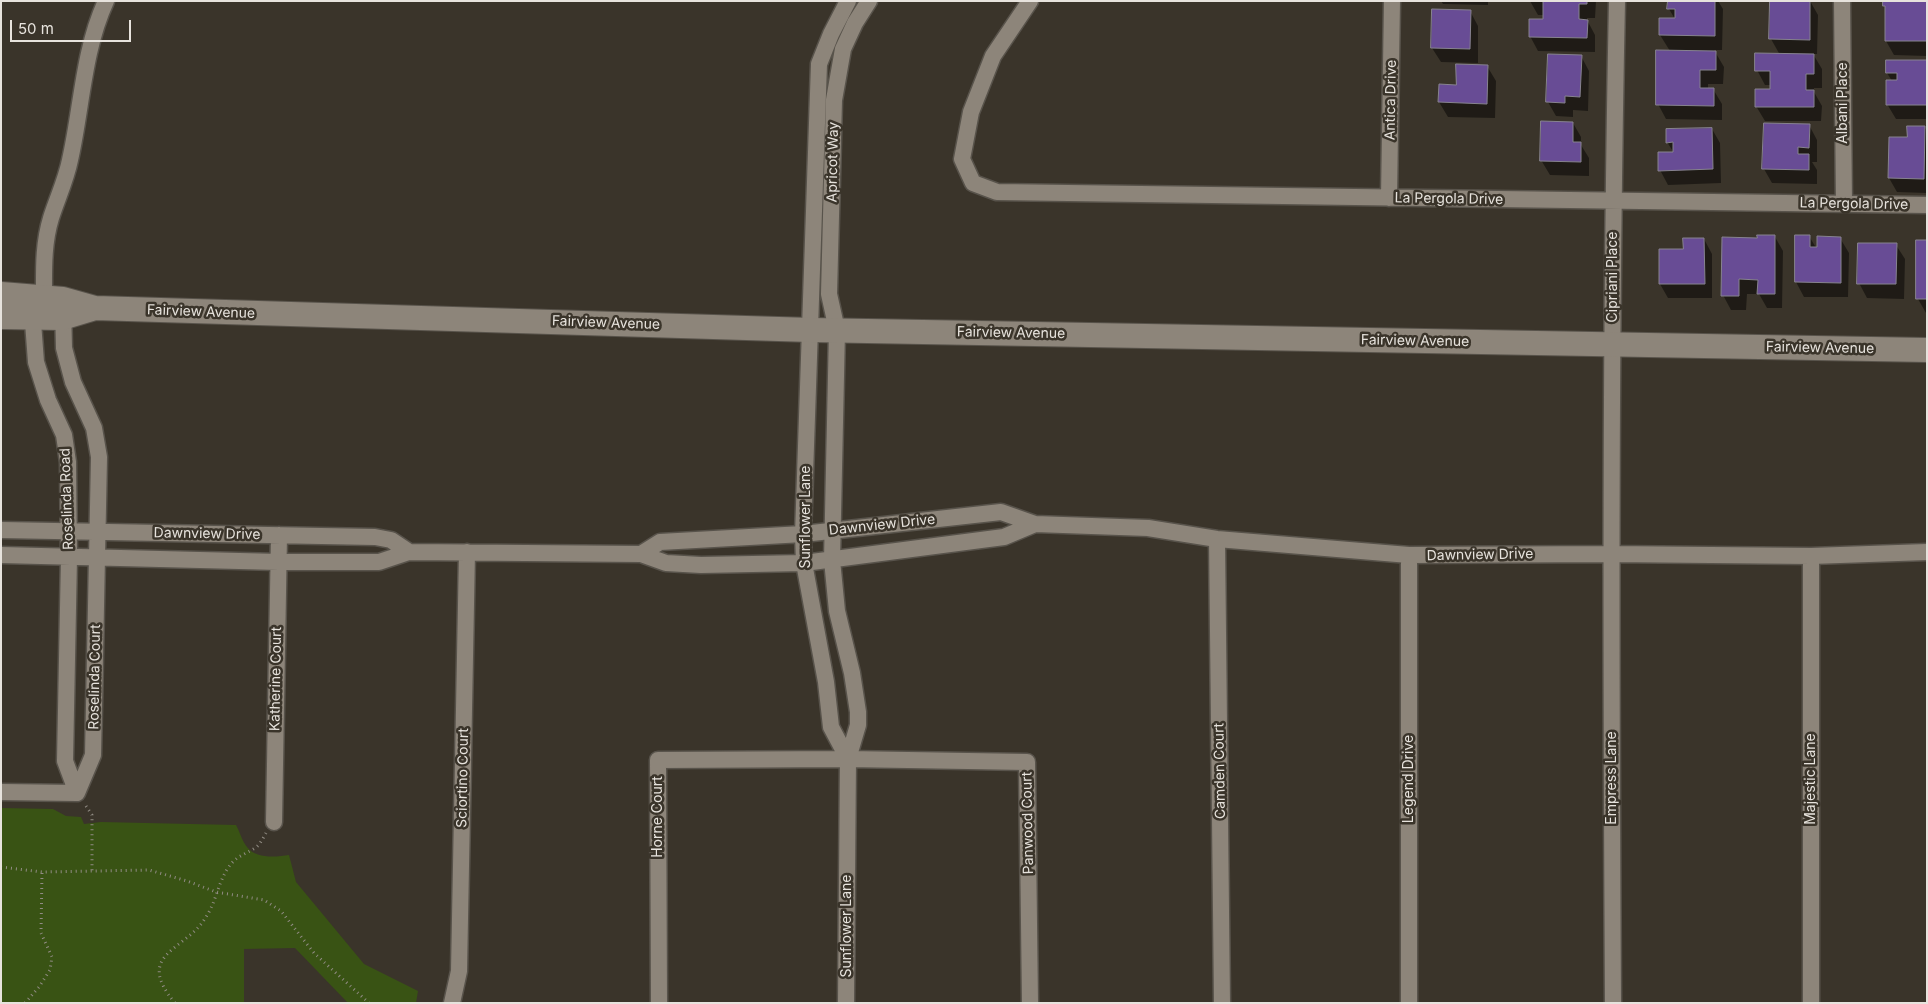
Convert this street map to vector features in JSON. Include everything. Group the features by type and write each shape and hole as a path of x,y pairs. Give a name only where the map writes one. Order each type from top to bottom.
{"street":[{"path":"47,306 44,256 50,220 70,162 86,64 100,13 106,1"},
{"name":"Apricot Way","path":"811,330 819,64 831,34 848,1"},
{"name":"Apricot Way","path":"836,330 829,294 834,100 843,49 854,23 869,1"},
{"name":"La Pergola Drive","path":"1030,1 993,56 971,112 962,160 973,183 997,192 1927,205"},
{"name":"Antica Drive","path":"1389,198 1392,1"},
{"name":"Cipriani Place","path":"1611,554 1613,201 1617,1"},
{"name":"Albani Place","path":"1842,1 1844,204"},
{"name":"Fairview Avenue","path":"1,294 47,306 811,330 1927,350"},
{"name":"Fairview Avenue","path":"1,317 47,306"},
{"name":"Roselinda Road","path":"47,306 36,362 48,400 64,434 68,462 69,556"},
{"name":"Roselinda Road","path":"47,306 64,348 72,382 94,428 98,457 97,557"},
{"name":"Sunflower Lane","path":"811,330 803,534 804,563 826,682 831,727 848,758"},
{"name":"Sunflower Lane","path":"836,330 831,530 832,560 837,610 852,674 858,712 858,725 848,758 846,1003"},
{"name":"Dawnview Drive","path":"641,554 660,542 803,534 1001,512 1036,524 1148,528 1218,539 1409,556 1611,554 1811,556 1927,552"},
{"name":"Dawnview Drive","path":"1,555 279,562 379,562 409,552 467,552 641,554 666,563 701,565 804,563 1004,537 1036,524"},
{"name":"Dawnview Drive","path":"1,530 375,537 391,540 409,552"},
{"name":"Katherine Court","path":"274,822 279,535"},
{"name":"Camden Court","path":"1218,539 1222,1003"},
{"name":"Sciortino Court","path":"452,1003 459,971 467,552"},
{"name":"Empress Lane","path":"1611,554 1612,1003"},
{"name":"Roselinda Court","path":"69,556 65,761 76,793"},
{"name":"Legend Drive","path":"1409,556 1409,1003"},
{"name":"Majestic Lane","path":"1810,1003 1811,556"},
{"name":"Roselinda Court","path":"76,793 93,755 97,557"},
{"name":"Horne Court","path":"659,1003 658,760 848,758"},
{"name":"Panwood Court","path":"848,758 1027,762 1030,1003"},
{"path":"1,792 76,793"}],"path":[{"path":"76,793 92,815 92,871"},
{"path":"175,1003 165,992 159,975 162,959 174,946 189,937 206,917 228,868 240,855 257,847 274,822"},
{"path":"1,868 42,872 149,870 216,892 264,900 281,910 314,953 369,1003"},
{"path":"26,1003 40,988 50,970 52,957 40,933 42,872"}],"green space":[{"path":"1,808 53,809 66,816 81,817 84,824 101,822 236,825 245,845 256,854 272,857 289,855 296,882 364,964 418,991 416,1003 348,1003 295,948 244,949 244,1003 1,1003"}],"building":[{"path":"1534,1 1587,1 1587,4 1579,4 1579,19 1588,20 1587,38 1529,37 1529,19 1543,19 1543,2"},
{"path":"1668,1 1715,1 1715,36 1659,35 1659,18 1675,18 1675,9 1667,9"},
{"path":"1770,1 1810,1 1810,40 1769,39"},
{"path":"1883,1 1927,1 1927,41 1885,41 1885,6 1883,6"},
{"path":"1432,9 1471,10 1470,49 1431,48"},
{"path":"1656,50 1716,51 1716,70 1700,70 1700,88 1714,88 1714,106 1656,105"},
{"path":"1755,53 1814,54 1814,74 1806,74 1806,90 1814,90 1814,107 1755,107 1755,89 1770,89 1770,71 1755,71"},
{"path":"1548,54 1582,55 1580,97 1565,96 1565,103 1546,102"},
{"path":"1886,60 1927,60 1927,105 1886,105 1886,80 1897,80 1897,73 1886,73"},
{"path":"1456,64 1488,65 1487,104 1438,102 1439,84 1456,85"},
{"path":"1541,121 1573,122 1573,142 1581,142 1581,162 1540,161"},
{"path":"1764,123 1810,124 1809,148 1798,147 1798,154 1809,154 1809,170 1762,169"},
{"path":"1907,126 1925,126 1924,179 1888,178 1889,137 1907,137"},
{"path":"1712,128 1713,169 1658,171 1658,152 1673,152 1673,142 1666,143 1666,129"},
{"path":"1757,235 1775,235 1775,294 1757,294 1758,280 1739,279 1739,296 1721,296 1722,237 1757,238"},
{"path":"1795,235 1810,235 1810,247 1817,247 1817,236 1841,237 1841,283 1795,282"},
{"path":"1683,238 1704,238 1705,284 1659,284 1659,249 1683,249"},
{"path":"1916,240 1927,240 1927,299 1916,299"},
{"path":"1858,243 1897,243 1896,284 1857,284"}]}
